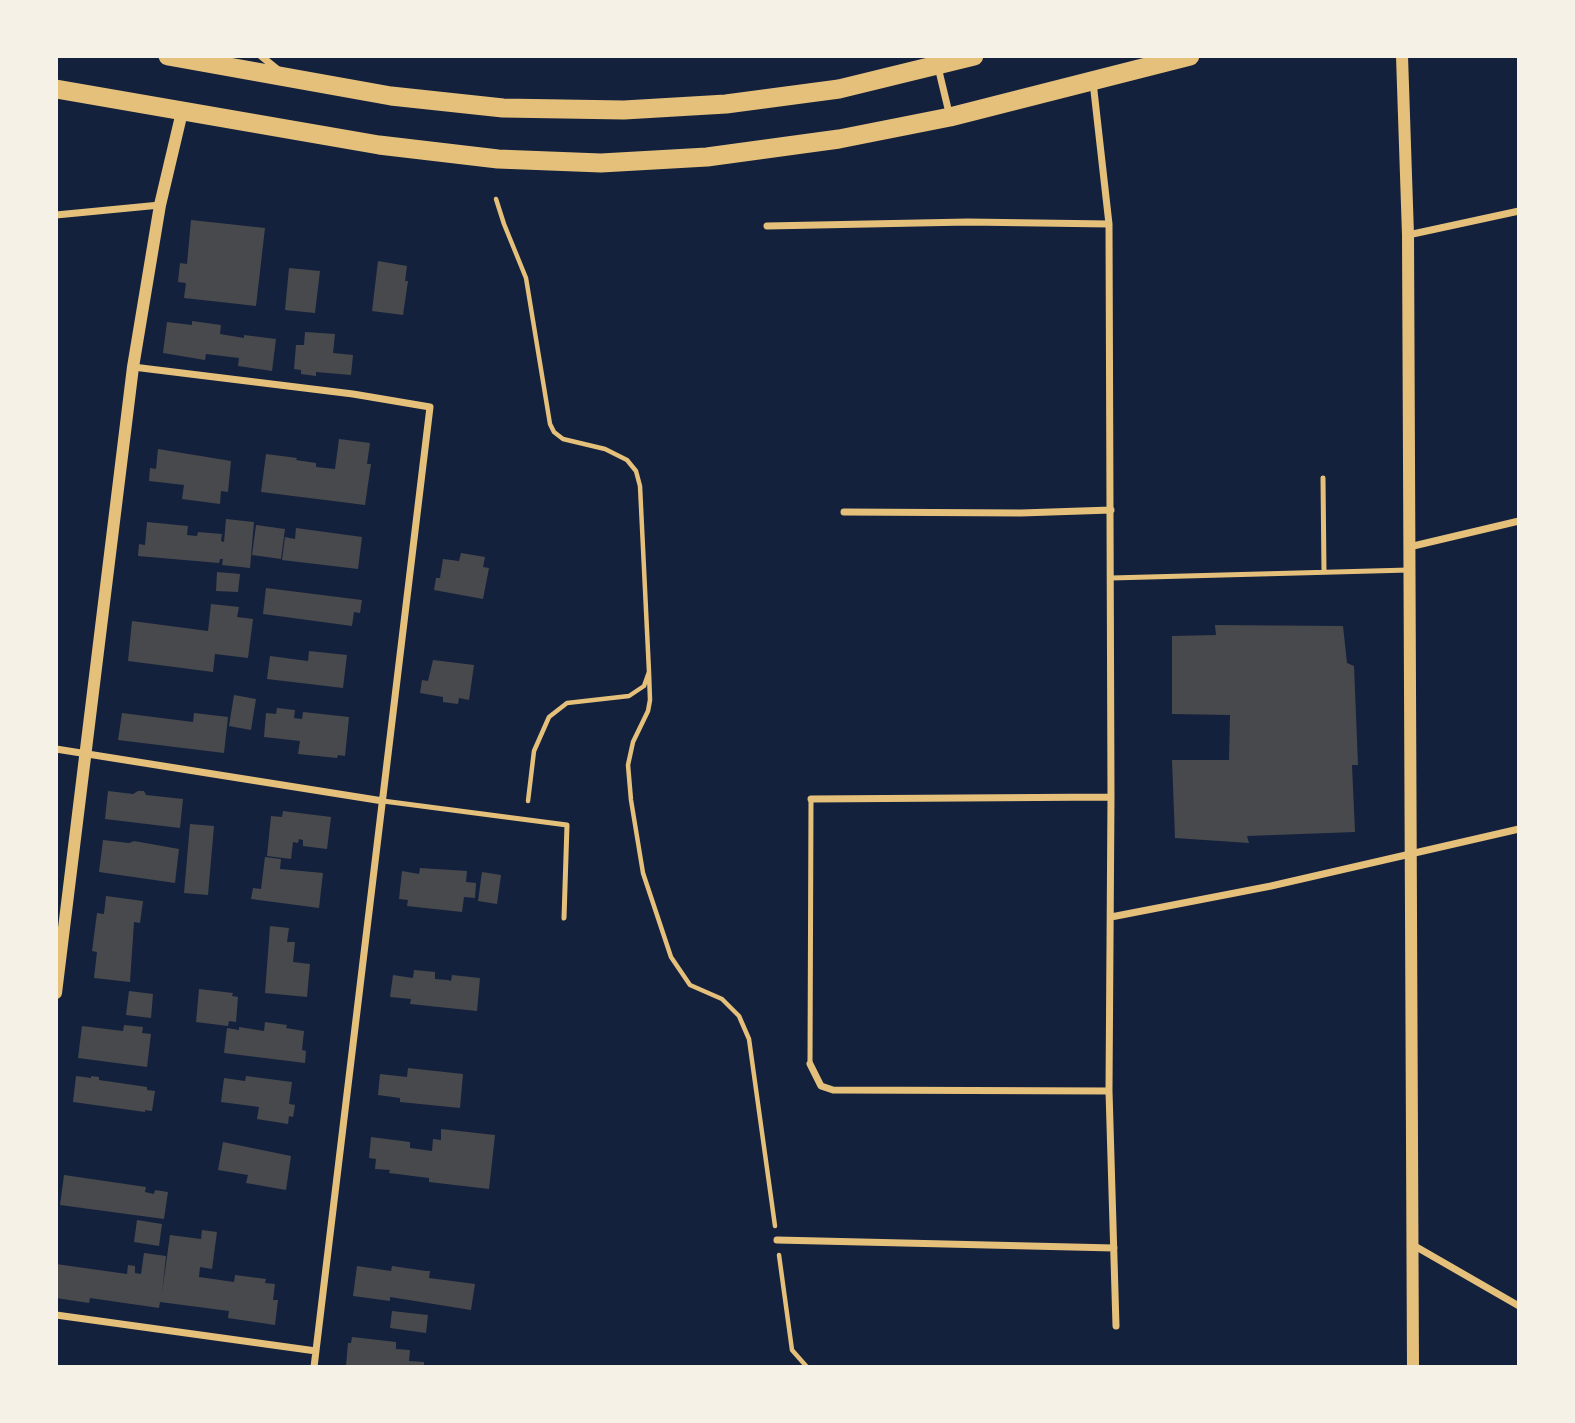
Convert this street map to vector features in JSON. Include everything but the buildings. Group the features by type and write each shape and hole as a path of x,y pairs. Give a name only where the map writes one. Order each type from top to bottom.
{"highway":[{"path":"168,56 391,96 503,108 624,110 726,104 839,89 937,61 974,56"},
{"path":"56,89 379,145 498,159 601,163 707,158 839,139 950,117 1190,56"}],"street":[{"path":"261,56 286,76"},
{"path":"1402,56 1408,235 1413,1367"},
{"path":"937,61 950,117"},
{"path":"1093,81 1109,223 1109,1091 1116,1326"},
{"path":"56,993 133,367 160,205 182,112"},
{"path":"56,215 160,205"},
{"path":"1408,235 1519,211"},
{"path":"767,226 968,222 1109,223"},
{"path":"133,367 353,394 430,407 314,1367"},
{"path":"844,512 1021,513 1111,510"},
{"path":"1409,547 1519,521"},
{"path":"56,749 383,801"},
{"path":"811,799 1111,797"},
{"path":"1111,917 1271,886 1519,828"},
{"path":"810,1064 821,1086 833,1090 1109,1091"},
{"path":"777,1240 1114,1248"},
{"path":"1413,1245 1519,1306"},
{"path":"56,1315 316,1351"}],"lane":[{"path":"1323,478 1324,572"},
{"path":"1111,578 1409,570"},
{"path":"810,1064 811,799"},
{"path":"383,801 567,825 564,918"}],"path":[{"path":"496,199 526,278 550,424 554,432 563,439 605,449 626,460 636,471 640,486 650,700 648,711 633,742 628,765 643,873 671,957 690,985 722,999 738,1016 749,1039 792,1350 807,1367"},
{"path":"528,801 534,751 549,717 567,703 629,696 643,686 649,672"}]}
